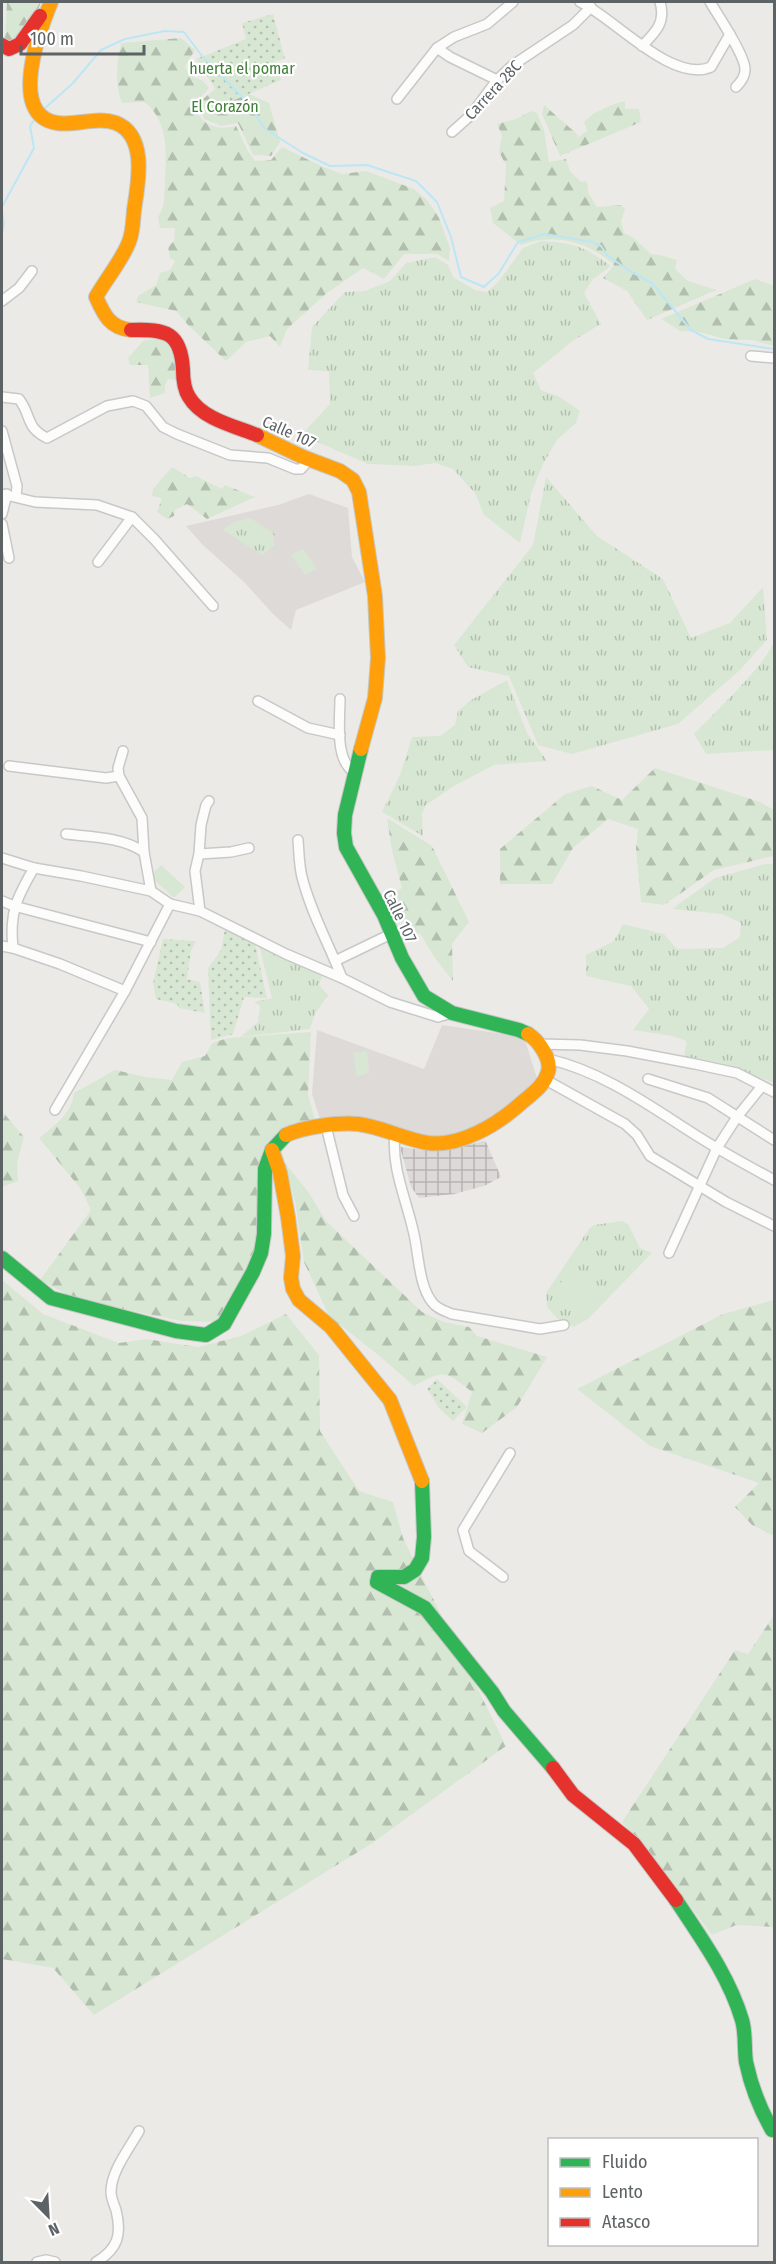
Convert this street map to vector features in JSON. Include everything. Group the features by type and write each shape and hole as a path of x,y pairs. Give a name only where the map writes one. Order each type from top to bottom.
{"street":[{"path":"397,99 437,48 454,37 487,24 513,2"},
{"path":"642,46 657,31 662,22 660,2"},
{"path":"710,2 730,34 745,66 743,79 736,87"},
{"path":"2,45 9,49 20,44 50,3"},
{"name":"Calle 107","path":"50,3 36,41 29,85 31,100 36,110 47,121 117,123 129,132 136,144 139,169 130,239 120,261 107,277 96,297 100,313 108,322 122,330 149,329 174,337 180,344 183,382 187,395 194,404 305,458 341,471 351,477 361,496 374,586 378,669 375,698 343,815 342,837 358,871 393,933 402,958 423,996 452,1013 519,1030 533,1037 539,1044"},
{"path":"586,4 642,46 682,66 704,70 711,67 730,34"},
{"name":"Carrera 28C","path":"452,132 476,109 497,80 521,59 573,25 586,4"},
{"path":"437,48 450,57 497,80"},
{"path":"2,301 19,288 32,271"},
{"path":"751,356 774,358"},
{"path":"2,397 9,396 19,399 27,409 31,427 47,438 107,406 134,401 146,406 163,427 230,455 268,458 295,469 304,466 308,461 305,458"},
{"path":"2,431 16,482 8,495 2,514"},
{"path":"8,495 35,502 97,505 132,517 213,606"},
{"path":"98,562 132,517"},
{"path":"2,524 9,558"},
{"path":"340,699 340,735 345,766 356,773"},
{"path":"258,701 308,728 340,735"},
{"path":"123,751 118,768 119,776 142,818 144,852 151,891"},
{"path":"9,766 106,778 119,776"},
{"path":"200,911 195,871 201,825 209,801"},
{"path":"66,834 107,838 134,845 144,852"},
{"path":"298,840 302,876 319,925 342,978"},
{"path":"199,854 231,852 249,848"},
{"path":"2,858 34,868 151,891 170,904 200,911 390,1002 438,1017 452,1013"},
{"path":"13,948 11,931 14,906 34,868"},
{"path":"2,901 151,942"},
{"path":"55,1110 125,991 170,904"},
{"path":"335,961 393,933"},
{"path":"2,946 60,964 125,991"},
{"path":"2,1258 51,1298 176,1331 206,1335 224,1324 246,1288 261,1253 264,1234 265,1169 272,1150 286,1135 302,1128 357,1124 430,1143 450,1141 481,1132 510,1112 546,1080 549,1070 548,1059 539,1044"},
{"path":"539,1044 627,1050 737,1073 774,1092"},
{"path":"548,1059 617,1086 717,1148 774,1180"},
{"path":"648,1079 708,1098 774,1140"},
{"path":"546,1080 625,1124 637,1135 650,1156 726,1203 774,1227"},
{"path":"669,1253 698,1185 717,1148 737,1117 762,1086"},
{"path":"326,1126 343,1195 354,1216"},
{"path":"395,1134 393,1146 397,1169 414,1232 423,1282 432,1302 440,1309 452,1314 525,1327 540,1329 564,1325"},
{"path":"272,1150 280,1173 288,1217 293,1289 299,1300 331,1327 390,1400 420,1474 424,1492 422,1558 416,1570 404,1577 378,1577 377,1582 425,1608 492,1692 518,1729 573,1795 634,1844 670,1891 711,1953 732,1993 743,2023 746,2060 753,2088 772,2130 774,2127"},
{"path":"503,1577 468,1551 463,1530 510,1453"},
{"path":"96,2262 106,2256 116,2243 120,2227 111,2192 118,2169 139,2131"},
{"path":"36,2262 46,2260 55,2262"}],"shaded area":[{"path":"309,494 348,508 352,557 365,582 296,610 291,630 186,526 278,505"},
{"path":"442,1025 524,1037 538,1081 509,1106 471,1131 427,1138 357,1116 320,1119 312,1094 317,1030 424,1069"},
{"path":"486,1142 501,1177 484,1186 454,1194 419,1198 411,1187 400,1147 425,1150 455,1149"}],"green space":[{"path":"7,2 41,2 26,39 5,41"},
{"name":"huerta el pomar","path":"273,14 285,59 275,61 281,80 225,104 196,59 246,39 242,23"},
{"path":"181,38 195,50 185,66 189,75 203,81 209,88 193,105 205,122 221,128 236,126 255,161 271,160 282,147 342,174 366,171 414,189 428,201 439,218 450,248 449,261 437,254 404,254 384,279 363,268 327,293 287,329 280,347 270,336 246,342 226,361 176,311 136,302 138,296 156,285 160,273 170,270 175,261 170,258 168,247 174,241 175,228 160,228 158,217 164,195 166,159 162,128 152,109 144,102 122,103 119,95 117,66 121,43"},
{"name":"El Corazón","path":"219,86 235,88 269,103 280,142 271,156 253,155 238,123 221,126 204,119 198,103"},
{"path":"625,101 625,109 639,109 641,122 560,156 542,114 544,105 578,135 577,138 587,131 584,122 593,114"},
{"path":"531,111 537,113 544,130 549,162 566,159 570,171 581,182 587,181 588,192 597,207 621,205 625,209 621,221 624,233 634,238 651,254 677,260 675,269 688,281 716,290 647,320 627,291 603,278 614,265 593,250 570,241 558,240 533,241 521,245 493,223 490,208 504,201 506,165 499,152 502,135 497,124 516,119"},
{"path":"541,241 578,247 611,266 593,279 584,293 601,324 574,340 533,373 541,390 558,396 580,411 576,423 557,440 543,464 531,494 520,543 484,515 475,493 453,469 435,463 415,466 368,464 315,441 304,432 330,404 329,371 308,370 312,327 345,292 365,291 390,281 406,263 435,257 448,265 453,277 475,290 487,292 498,282 523,248"},
{"path":"755,279 774,286 774,346 752,340 724,339 700,332 680,331 661,319"},
{"path":"166,337 177,345 178,380 168,379 165,393 150,398 148,365 130,365 128,358 143,341"},
{"path":"172,467 190,478 196,476 222,489 225,485 255,497 207,519 187,504 175,510 174,516 167,519 157,512 162,498 152,496 153,489"},
{"path":"546,477 597,536 663,579 691,638 730,623 763,587 767,640 740,670 678,724 572,754 538,745 509,676 468,667 454,645 533,545"},
{"path":"250,518 275,534 273,541 275,545 262,555 223,530 234,522"},
{"path":"303,549 317,569 305,575 291,555"},
{"path":"774,640 774,750 706,754 694,734 752,674 763,661"},
{"path":"507,680 527,733 547,761 494,765 454,786 426,805 422,814 423,836 382,812 400,775 412,737 440,736 455,725 458,711 471,700"},
{"path":"655,768 760,802 774,810 774,856 714,870 664,905 641,902 636,849 638,829 608,819 573,848 552,884 500,884 500,849 565,794 592,786 622,800"},
{"path":"387,818 432,846 469,922 452,944 453,981 434,957 420,933 411,937 388,897 402,888 392,851"},
{"path":"765,864 774,864 774,1083 684,1056 687,1041 672,1036 633,1030 649,1009 631,986 586,976 586,955 614,941 623,924 664,934 677,949 723,948 740,937 741,923 722,914 672,909 715,878"},
{"path":"161,865 185,887 174,898 150,876"},
{"path":"225,929 255,943 267,998 244,997 233,1034 211,1040 208,968 221,950"},
{"path":"163,939 196,941 191,951 187,979 200,982 205,1013 179,1008 177,1004 156,999 153,983"},
{"path":"259,945 323,974 319,985 328,995 315,1014 310,1029 240,1037 258,1022 260,1006 254,1002 272,998"},
{"path":"311,1032 308,1094 316,1124 275,1142 259,1249 221,1322 181,1321 76,1299 40,1280 91,1210 80,1188 39,1138 66,1113 74,1093 115,1070 172,1080 182,1062 205,1056 212,1043 228,1038"},
{"path":"367,1051 369,1073 357,1076 353,1053"},
{"path":"2,1111 24,1137 17,1163 18,1181 2,1187"},
{"path":"284,1162 309,1193 326,1221 422,1312 444,1322 469,1327 477,1336 547,1357 517,1407 482,1433 462,1424 472,1392 450,1376 445,1375 433,1377 414,1386 329,1316 304,1262 295,1202"},
{"path":"622,1221 628,1224 640,1248 652,1253 588,1319 574,1327 557,1318 547,1307 546,1293 589,1229 594,1225"},
{"path":"568,1273 599,1303 583,1320 553,1293"},
{"path":"2,1280 43,1314 119,1343 146,1339 198,1347 241,1336 286,1314 319,1355 320,1431 359,1491 393,1502 403,1538 506,1746 371,1844 94,2015 53,1968 2,1959"},
{"path":"774,1300 774,1536 752,1525 735,1507 759,1483 650,1446 577,1389 723,1314"},
{"path":"437,1379 467,1407 453,1421 439,1408 427,1389"},
{"path":"774,1615 774,1927 736,1925 712,1935 622,1822 735,1650 748,1654"}],"waterway":[{"path":"43,110 73,83 101,50 125,39 165,31 184,32 202,56 249,104 265,129 303,153 330,166 367,165 416,181 437,202 451,237 461,277 484,287 499,273 518,242 545,234 592,242 601,246 607,255 628,270 652,283 691,330 708,339 774,349"},
{"path":"2,207 34,148 30,126 35,119"},
{"path":"2,210 4,224 2,233"}],"traffic: fast":[{"path":"361,749 345,815 346,847 384,915 402,958 424,996 452,1013 528,1034"},
{"path":"2,1258 51,1298 176,1331 206,1335 224,1324 261,1253 264,1234 265,1169 272,1150 286,1135"},
{"path":"422,1481 424,1537 422,1558 415,1570 404,1577 378,1577 377,1582 425,1608 492,1692 504,1711 553,1768"},
{"path":"676,1900 714,1958 730,1988 743,2025 746,2062 753,2089 772,2130 774,2127"}],"traffic: slow":[{"path":"51,2 40,31 31,70 30,89 33,105 42,117 57,123 101,120 116,123 126,129 137,149 137,187 130,238 122,256 96,297 109,320 118,327 131,330"},
{"path":"257,435 303,457 340,471 353,480 359,492 375,596 378,658 375,698 361,749"},
{"path":"286,1135 311,1127 331,1124 358,1124 428,1143 452,1142 477,1133 510,1113 536,1090 546,1077 549,1067 546,1056 540,1045 528,1034"},
{"path":"272,1150 280,1173 288,1217 293,1256 291,1278 293,1289 299,1300 331,1327 390,1400 422,1481"}],"traffic: jam":[{"path":"2,45 9,49 20,44 40,16"},
{"path":"131,330 154,330 169,335 179,348 185,387 195,405 219,421 257,435"},
{"path":"553,1768 573,1795 634,1844 676,1900"}]}
